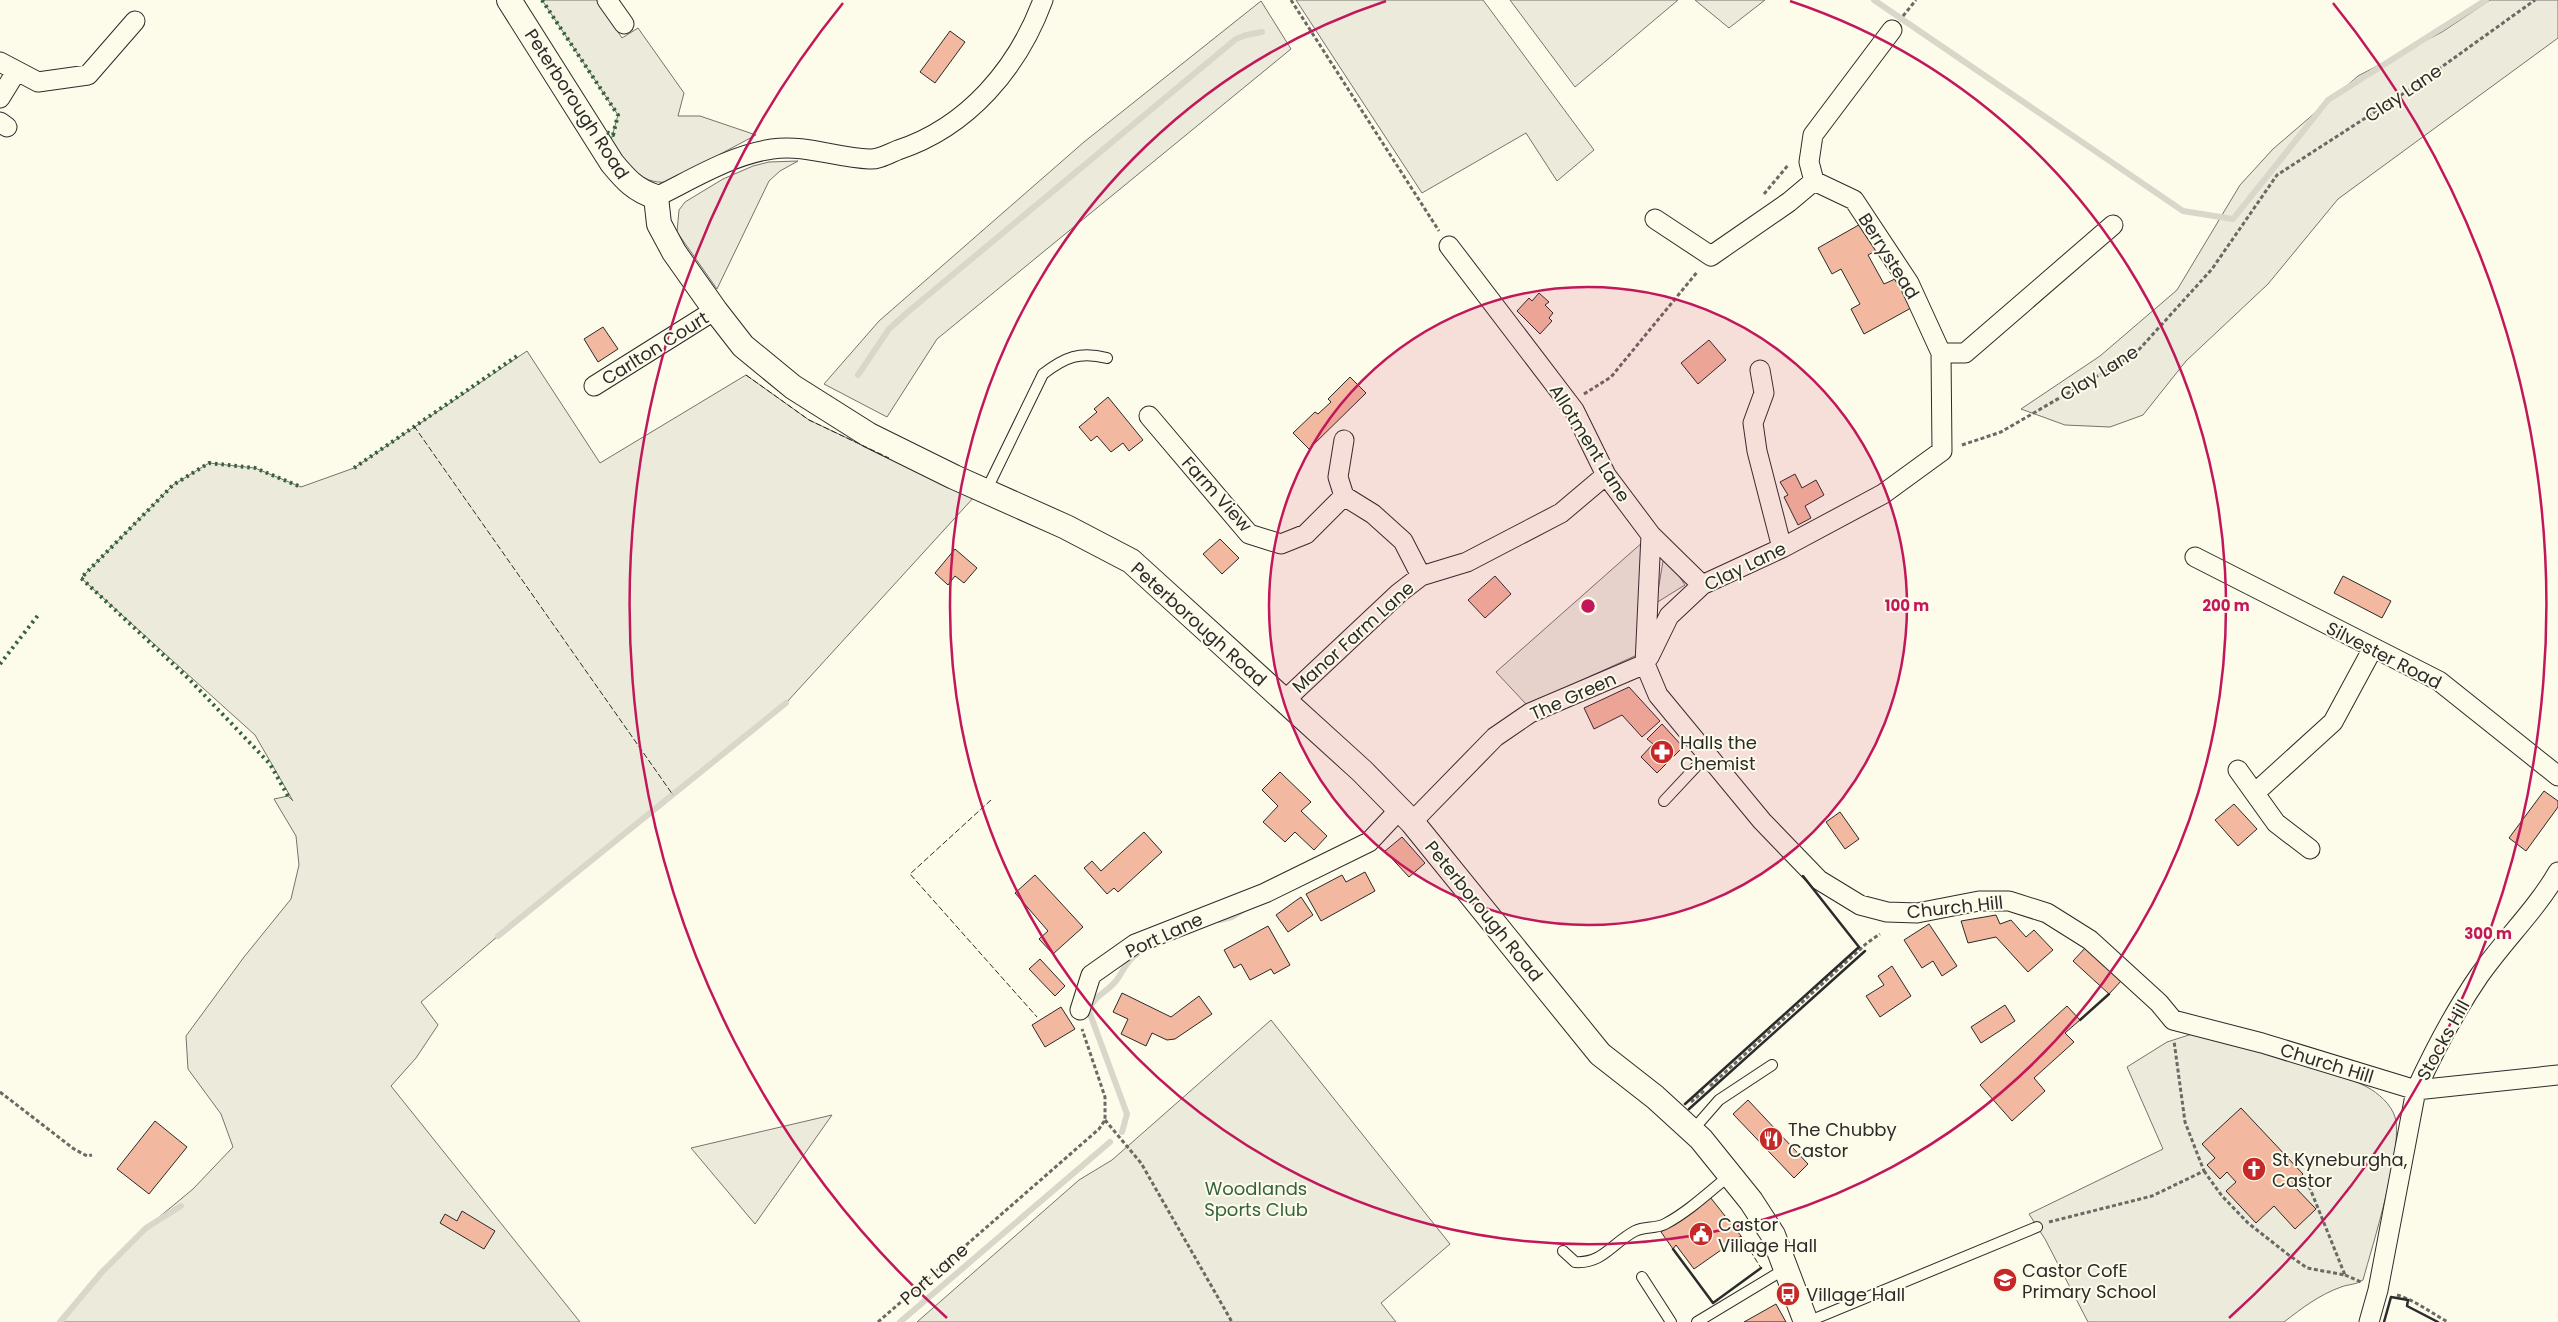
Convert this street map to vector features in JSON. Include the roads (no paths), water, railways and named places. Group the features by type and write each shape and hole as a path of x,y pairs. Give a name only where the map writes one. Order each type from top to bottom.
{"street":[{"name":"Peterborough Road","path":"509,0 612,163 629,184 640,192 656,197 659,224 674,252 743,346 793,387 868,435 986,492 1066,527 1131,561 1362,771 1406,816 1600,1054 1655,1097 1684,1123 1730,1174 1751,1201 1772,1235 1806,1322"},
{"path":"607,0 624,24"},
{"path":"656,197 742,156 773,149 816,150 871,160 919,143 958,119 992,90 1021,45 1043,0"},
{"path":"0,62 38,82 88,75 135,21"},
{"path":"1656,219 1711,256 1789,202 1814,181 1809,162 1813,135 1892,30"},
{"path":"0,98 16,72"},
{"name":"Berrystead","path":"1814,181 1854,200 1909,284 1941,353"},
{"path":"1941,353 1964,353 2113,225"},
{"name":"Allotment Lane","path":"1449,246 1569,404 1606,476 1651,535 1702,585"},
{"name":"Carlton Court","path":"594,386 715,310"},
{"name":"Clay Lane","path":"1645,664 1669,616 1702,585 1782,548 1883,494 1942,451 1941,353"},
{"path":"1760,370 1764,393 1753,423 1757,451 1782,548"},
{"name":"Farm View","path":"1149,416 1249,534 1281,544 1306,534 1344,496"},
{"path":"1344,440 1338,477 1344,496 1373,514 1403,541 1421,576"},
{"name":"Manor Farm Lane","path":"1284,701 1399,594 1421,576 1467,562 1561,513 1606,476"},
{"path":"1645,664 1651,535"},
{"name":"Silvester Road","path":"2194,558 2439,681 2558,776"},
{"path":"2256,792 2333,722 2373,648"},
{"name":"Church Hill","path":"1645,664 1658,695 1706,756 1762,820 1819,880 1860,904 1887,912 1917,913 1979,901 2009,900 2047,913 2090,940 2160,1003 2173,1020 2262,1043 2416,1090"},
{"name":"The Green","path":"1406,816 1495,737 1530,713 1645,664"},
{"path":"2238,770 2256,792 2276,823 2310,849"},
{"name":"Port Lane","path":"1080,1010 1091,975 1135,944 1265,893 1369,842 1406,816"},
{"name":"Stocks Hill","path":"2369,1322 2372,1288 2416,1090 2429,1061 2479,976 2544,896 2558,872"},
{"path":"2416,1090 2558,1076"}],"lane":[{"path":"986,492 1044,374 1060,361 1077,356 1095,355 1107,358"},
{"path":"1664,801 1706,756"},
{"path":"1684,1123 1772,1065"},
{"path":"1563,1252 1575,1262 1597,1261 1637,1230 1658,1228 1666,1224 1694,1205 1730,1174"},
{"path":"1806,1322 2036,1227"},
{"path":"1697,1322 1785,1269"},
{"path":"1642,1277 1671,1322"}],"waterway":[{"path":"1874,0 2183,211 2233,219 2328,100 2486,0"},
{"path":"858,375 889,329 909,311 1236,39 1262,32"},
{"path":"498,936 786,703"},
{"path":"1220,920 1232,917 1243,910"},
{"path":"1122,1132 1127,1114 1089,1011 1093,1002 1115,982 1130,960 1137,954"},
{"path":"900,1322 1110,1142"},
{"path":"60,1322 102,1272 146,1228 181,1206"}],"place":[{"name":"Halls the Chemist","path":"1662,752"},
{"name":"The Chubby Castor","path":"1771,1139"},
{"name":"St Kyneburgha, Castor","path":"2254,1169"},
{"name":"Castor Village Hall","path":"1701,1234"},
{"name":"Castor CofE Primary School","path":"2005,1280"},
{"name":"Village Hall","path":"1788,1294"}],"park label":[{"name":"Woodlands Sports Club","path":"1256,1198"}]}
